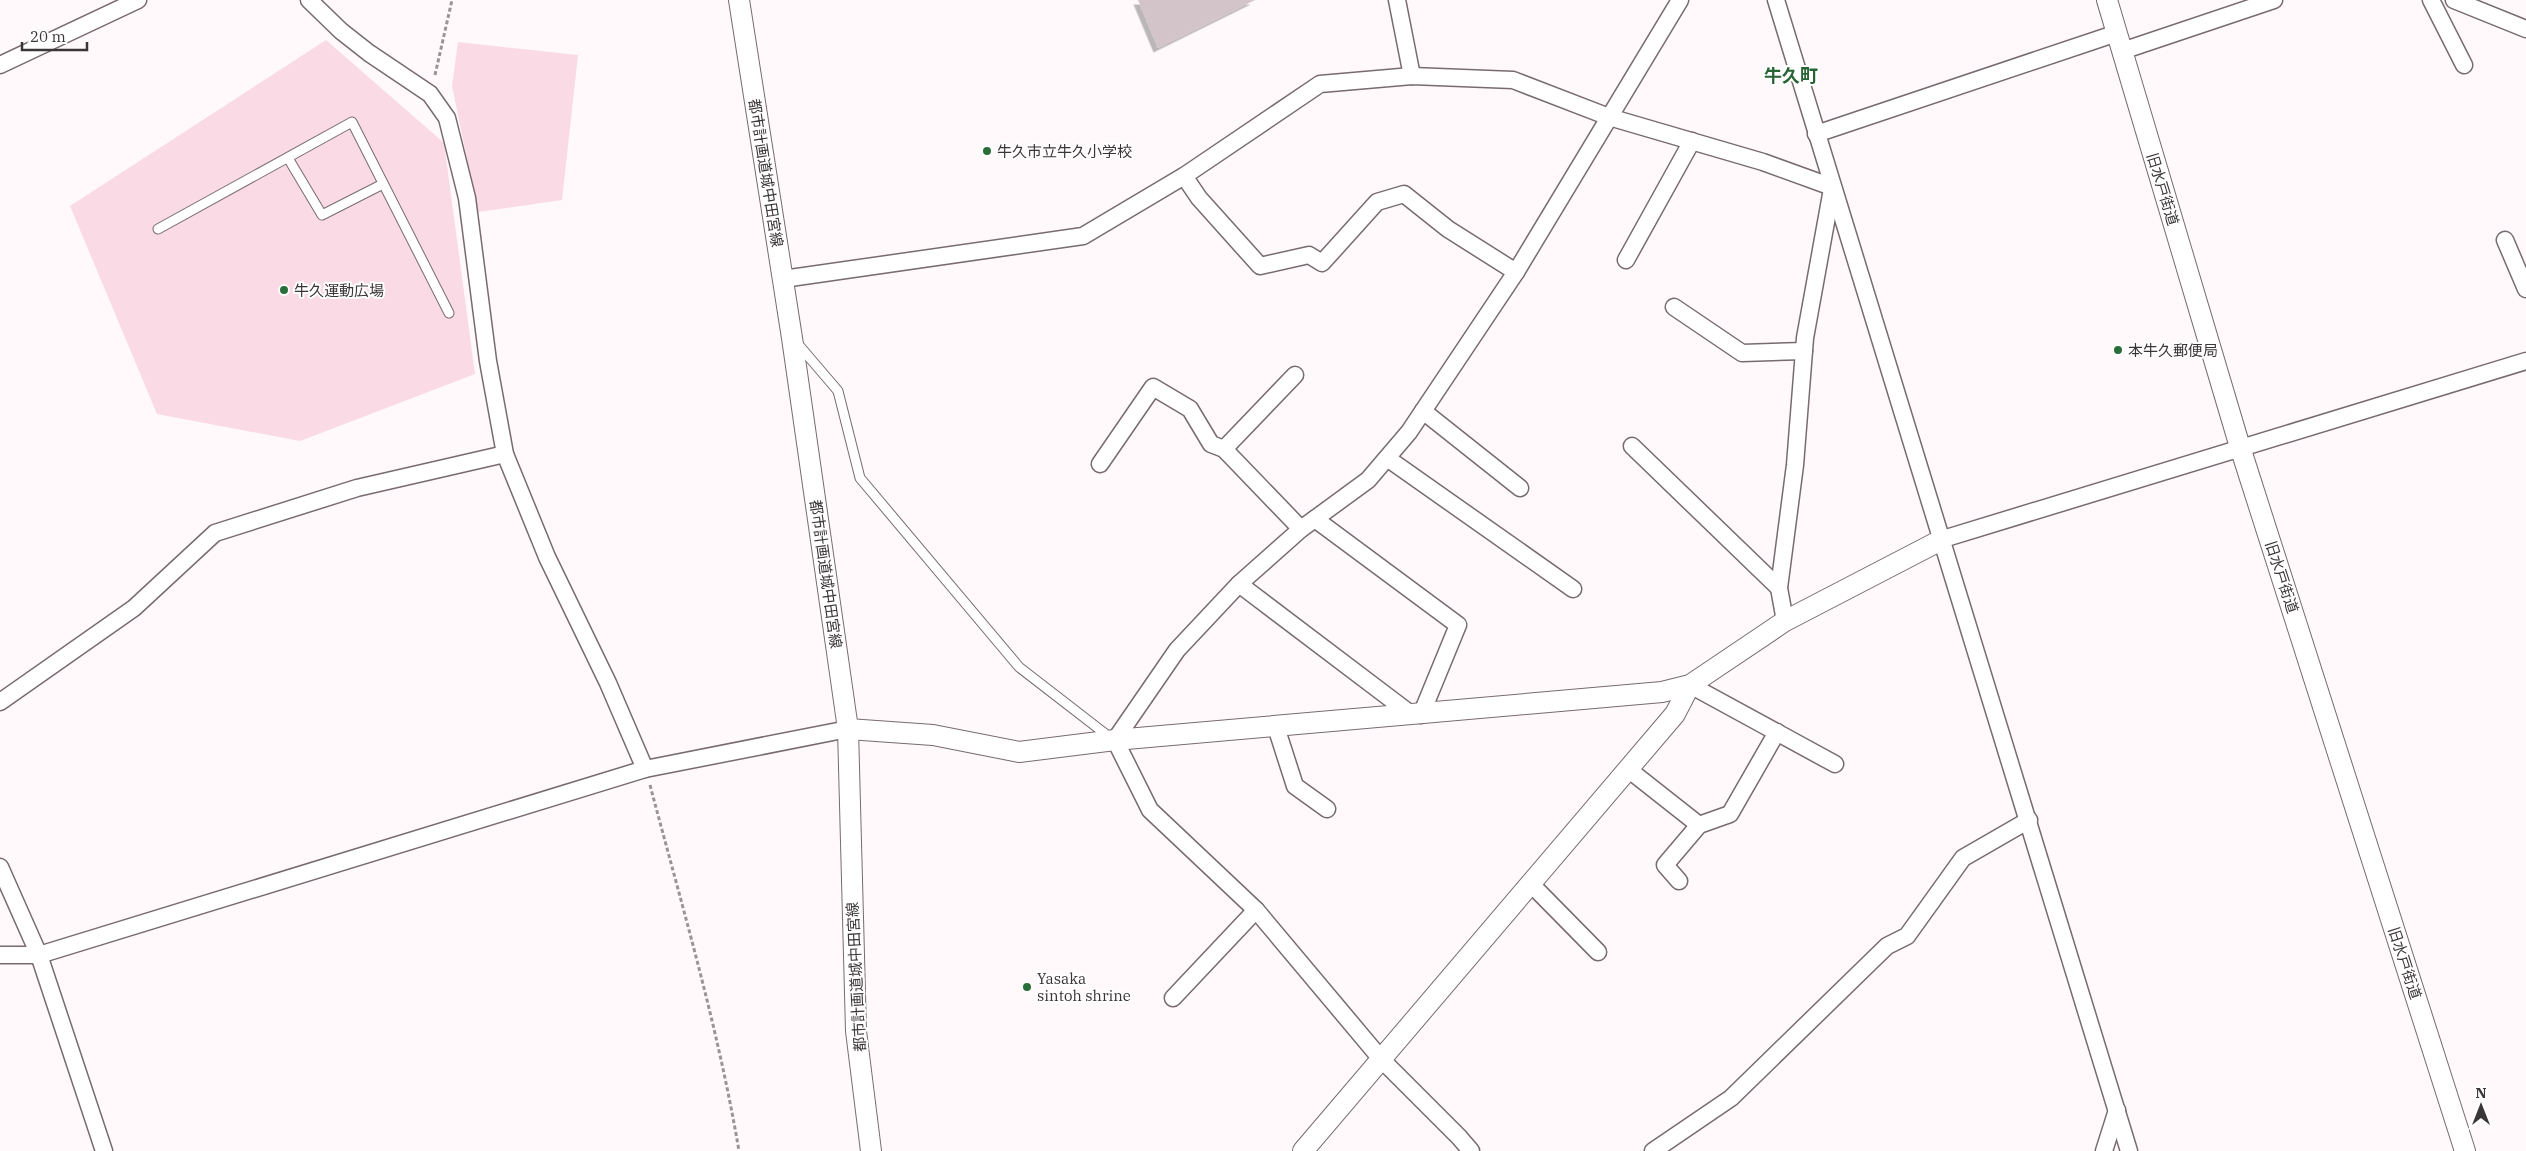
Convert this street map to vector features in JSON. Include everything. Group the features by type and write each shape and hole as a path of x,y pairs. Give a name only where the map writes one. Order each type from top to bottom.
{"street":[{"path":"0,65 138,0"},
{"path":"309,0 369,53 430,94 447,118 467,198 488,361 505,454 547,557 608,683 645,769"},
{"name":"都市計画道城中田宮線","path":"739,0 792,338 848,729 856,1030 871,1151"},
{"path":"1397,0 1412,76"},
{"path":"1115,740 1177,650 1239,584 1301,529 1368,480 1409,432 1516,272 1680,0"},
{"path":"1776,0 1832,187 1943,539 2129,1151"},
{"name":"旧水戸街道","path":"2107,0 2240,447 2464,1151"},
{"path":"1816,134 2119,42 2274,0"},
{"path":"2431,0 2464,65"},
{"path":"2454,0 2526,29"},
{"path":"783,279 1083,236 1184,176 1320,84 1412,76 1513,80 1609,117 1763,162 1832,187"},
{"path":"1626,260 1692,141"},
{"path":"1184,176 1199,198 1260,266 1309,255 1322,262 1377,202 1404,194 1448,229 1516,272"},
{"path":"1785,621 1779,588 1795,465 1804,351 1832,187"},
{"path":"2505,240 2526,288"},
{"path":"1674,307 1742,352 1804,351"},
{"path":"0,955 38,955 645,769 848,729 933,736 1019,752 1115,740 1662,692 1690,685 1785,621 1943,539 2526,361"},
{"path":"1224,449 1294,375"},
{"path":"1100,464 1153,387 1190,409 1211,444 1224,449 1301,529"},
{"path":"1423,411 1520,488"},
{"path":"1632,446 1779,588"},
{"path":"0,702 134,608 215,533 357,488 505,454"},
{"path":"1387,458 1573,589"},
{"path":"1315,519 1458,626 1417,715"},
{"path":"1239,584 1417,715"},
{"path":"1690,685 1835,764"},
{"path":"1303,1151 1675,714 1690,685"},
{"path":"1276,727 1295,786 1327,809"},
{"path":"1679,880 1665,866 1699,825 1730,814 1777,732"},
{"path":"1115,740 1150,810 1256,910 1381,1060 1459,1137 1470,1151"},
{"path":"1628,769 1699,825"},
{"path":"1653,1151 1731,1098 1887,946 1907,936 1963,858 2029,820"},
{"path":"0,866 38,955 104,1151"},
{"path":"1531,884 1598,952"},
{"path":"1173,998 1256,910"},
{"path":"2104,1151 2117,1110"}],"lane":[{"path":"158,229 352,122 449,313"},
{"path":"288,158 322,215 383,184"},
{"path":"792,338 838,392 860,478 1019,666 1115,740"}],"path":[{"path":"430,94 452,0"},
{"path":"645,769 698,967 731,1104 739,1151"}],"shaded area":[{"name":"牛久運動広場","path":"326,40 444,143 475,374 300,441 157,414 70,206"},
{"path":"458,42 578,55 562,200 478,212 452,86"}],"building":[{"path":"1138,0 1255,0 1158,48"}],"place":[{"name":"牛久市立牛久小学校","path":"987,151"},
{"name":"牛久運動広場","path":"284,290"},
{"name":"本牛久郵便局","path":"2118,350"},
{"name":"Yasaka sintoh shrine","path":"1027,987"}],"district":[{"name":"牛久町","path":"1791,75"}]}
